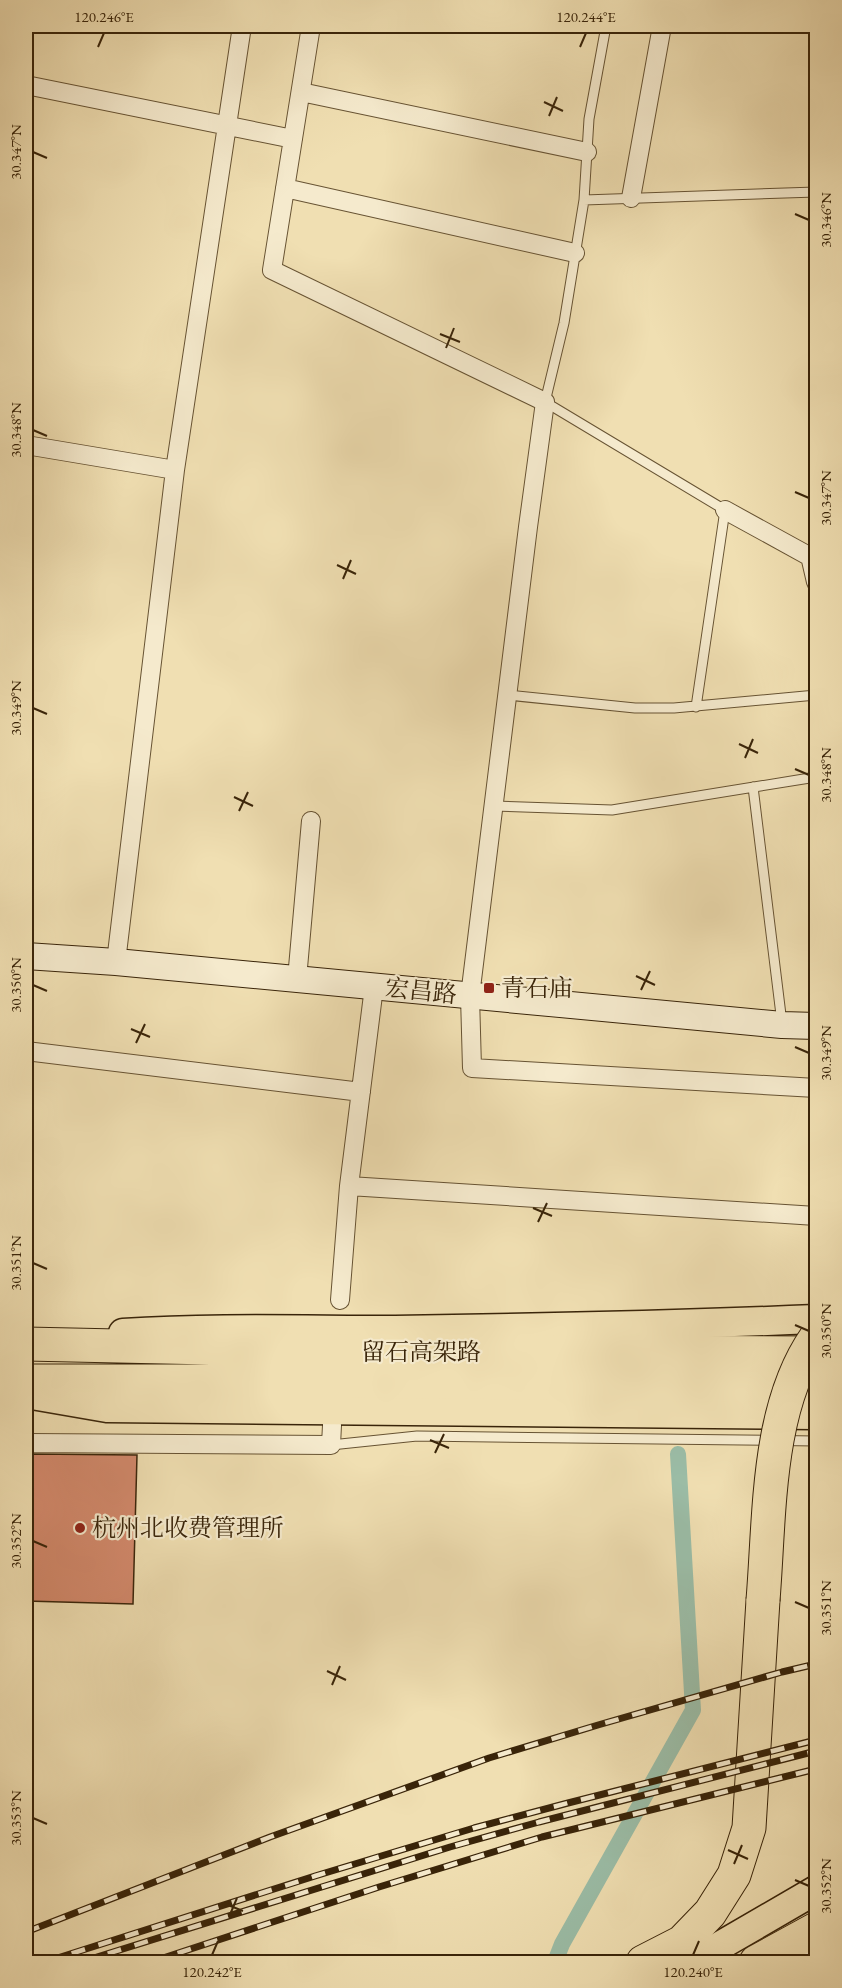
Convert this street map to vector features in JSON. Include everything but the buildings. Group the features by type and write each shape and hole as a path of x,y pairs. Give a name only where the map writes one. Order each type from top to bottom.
{"highway":[{"path":"643,1962 682,1942 710,1913 734,1875 749,1828 772,1476 778,1431 799,1367 816,1337"},
{"name":"留石高架路","path":"26,1344 341,1351 628,1369 816,1386"},
{"name":"留石高架路","path":"26,1381 355,1381 628,1369 816,1353"},
{"path":"756,1962 816,1929"}],"main road":[{"path":"26,1339 188,1329 533,1329 816,1318"},
{"path":"26,1394 107,1408 816,1415"},
{"path":"692,1962 816,1890"}],"street":[{"path":"116,962 175,470 242,26"},
{"path":"311,26 272,270 545,402 470,996 472,1068 816,1088"},
{"path":"631,198 662,26"},
{"path":"26,85 293,139"},
{"path":"301,92 587,153"},
{"path":"285,188 575,253"},
{"path":"26,445 175,470"},
{"path":"725,510 813,558 816,582"},
{"path":"297,979 311,821"},
{"name":"宏昌路","path":"26,956 116,962 782,1025 816,1026"},
{"path":"340,1299 349,1186 374,987"},
{"path":"26,1051 361,1092"},
{"path":"349,1186 816,1216"},
{"path":"26,1445 40,1443 331,1445 332,1425"},
{"path":"804,1962 816,1956"}],"lane":[{"path":"606,26 589,119 584,200 564,323 545,402 725,510 696,707"},
{"path":"584,200 816,192"},
{"path":"507,695 635,708 696,707 816,695"},
{"path":"493,806 612,810 816,777"},
{"path":"753,787 782,1025"},
{"path":"331,1445 417,1436 816,1441"}],"waterway":[{"path":"555,1962 562,1944 693,1710 678,1454"}],"railway":[{"path":"26,1932 270,1837 489,1758 816,1664"},
{"path":"45,1962 474,1828 816,1740"},
{"path":"81,1962 450,1847 816,1751"},
{"path":"151,1962 379,1887 542,1837 816,1769"}],"place":[{"name":"青石庙","path":"489,988"},
{"name":"杭州北收费管理所","path":"80,1528"}]}
